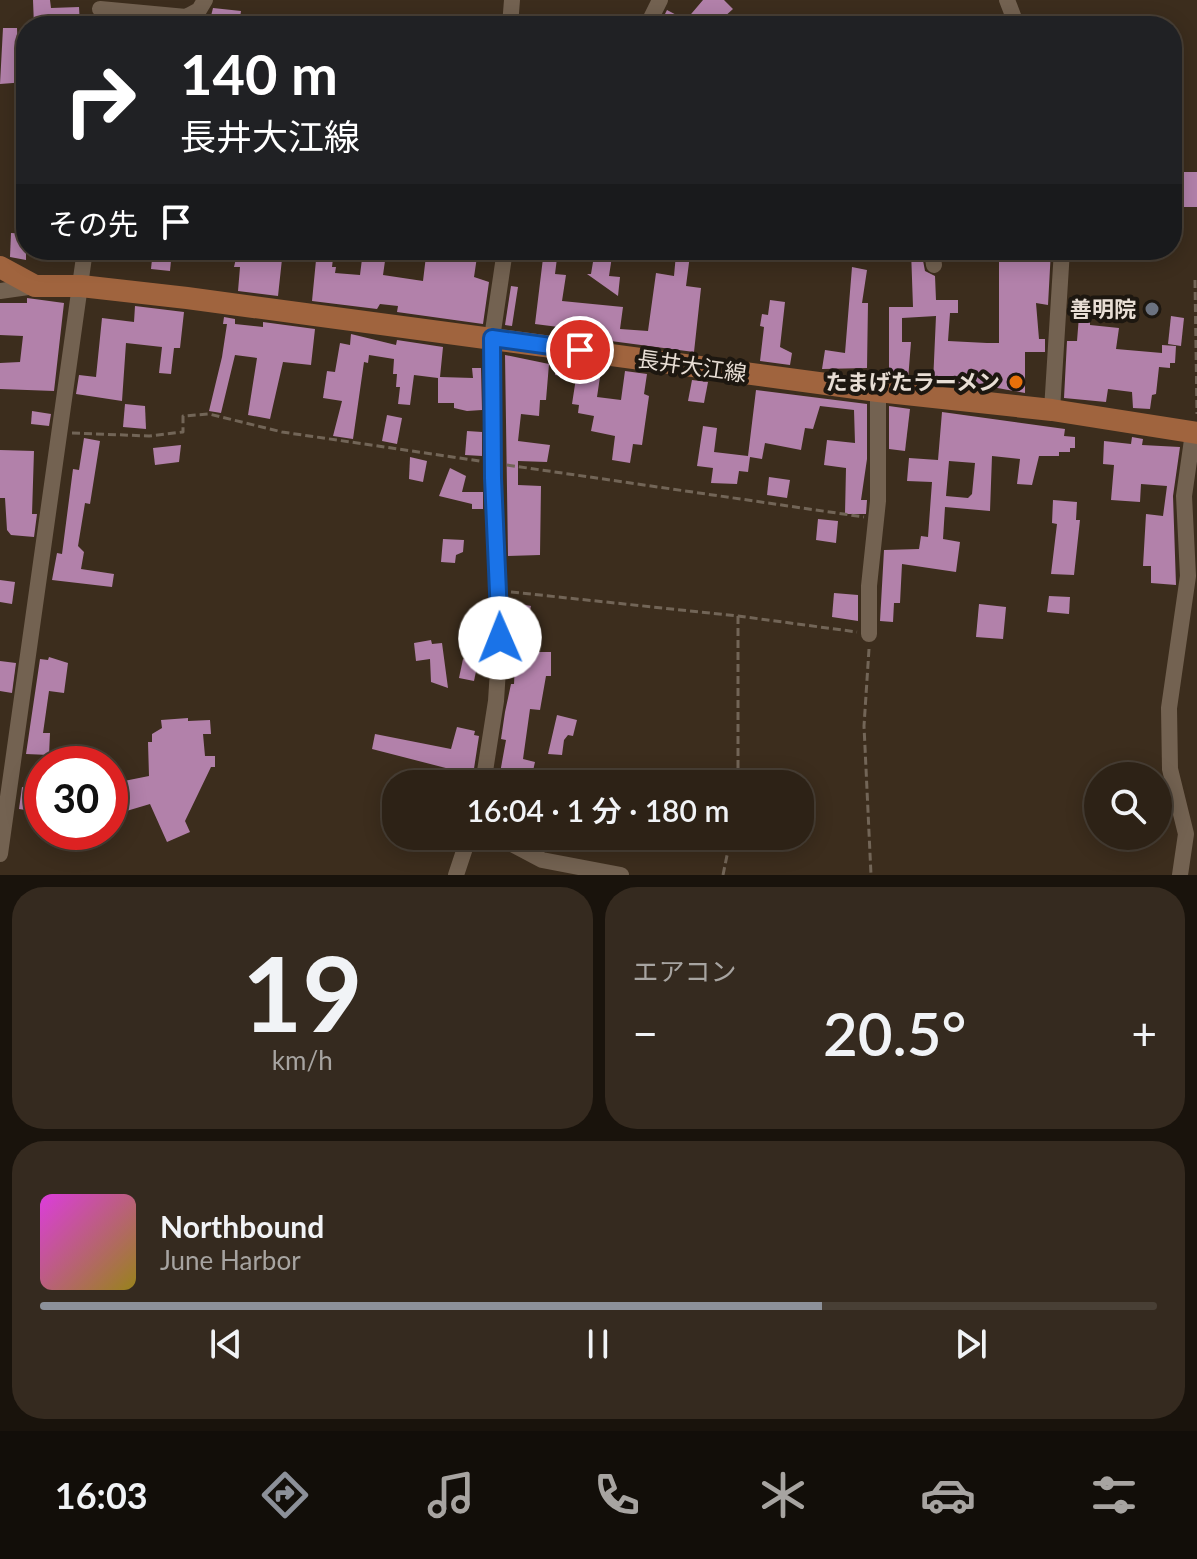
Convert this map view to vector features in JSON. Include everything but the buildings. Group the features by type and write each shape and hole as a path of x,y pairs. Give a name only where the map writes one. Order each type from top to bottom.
{"main road":[{"name":"長井大江線","path":"0,267 35,286 81,286 878,391 1196,428"}],"street":[{"path":"188,16 199,10 205,0"},
{"path":"99,4 179,16"},
{"path":"0,854 84,260"},
{"path":"485,770 496,701 499,590 492,463 492,338 504,260"},
{"path":"1052,410 1061,260"},
{"path":"0,291 35,286"},
{"path":"869,634 869,586 877,519 878,391"},
{"path":"1180,875 1186,834 1170,769 1169,708 1188,576 1184,496 1196,428"},
{"path":"456,875 464,850"},
{"path":"523,850 542,860 621,875"}],"path":[{"path":"1195,280 1196,428"},
{"path":"60,432 149,436 183,432 183,416 209,414 282,432 623,479 877,519"},
{"path":"499,590 738,616 869,634 864,726 871,875"},
{"path":"738,616 738,770"},
{"path":"723,875 728,850"}],"place":[{"name":"善明院","path":"1152,309"},
{"name":"たまげたラーメン","path":"1016,382"}],"route":[{"path":"500,638 493,478 492,338 580,350"}]}
